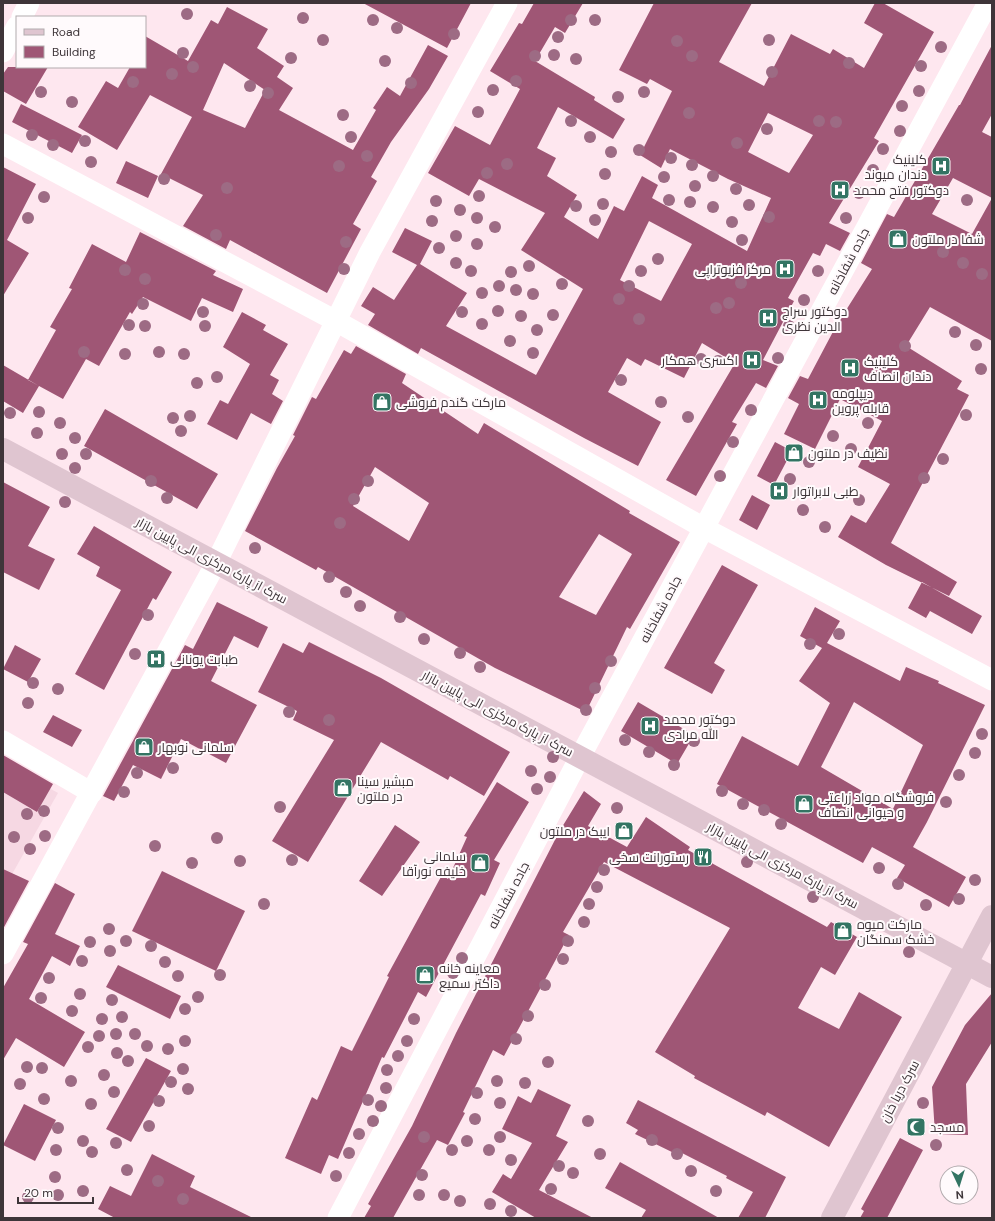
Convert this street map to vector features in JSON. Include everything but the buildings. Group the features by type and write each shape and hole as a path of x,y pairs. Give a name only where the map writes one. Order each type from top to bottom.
{"main road":[{"name":"سرک از پارک مرکزی الی پایین بازار","path":"3,449 992,977"},
{"name":"سرک دریا خان","path":"832,1218 992,916"}],"street":[{"path":"22,16 29,3"},
{"path":"3,954 216,563 370,252 507,3"},
{"name":"جاده شفاخانه","path":"338,1218 580,757 988,3"},
{"path":"3,52 16,28"},
{"path":"3,144 336,321 704,528 992,680"},
{"path":"3,741 92,793"}],"shaded area":[{"path":"3,762 58,793 3,890"}],"place":[{"name":"کلینیک دندان میوند","path":"941,166"},
{"name":"دوکتور فتح محمد","path":"840,190"},
{"name":"شفا در ملتون","path":"898,239"},
{"name":"مرکز فزیوتراپی","path":"785,269"},
{"name":"دوکتور سراج الدین نظری","path":"768,318"},
{"name":"اکسری همکار","path":"752,360"},
{"name":"کلینیک دندان انصاف","path":"850,368"},
{"name":"دیپلومه قابله پروین","path":"818,400"},
{"name":"مارکت گندم فروشی","path":"382,402"},
{"name":"نظیف در ملتون","path":"794,453"},
{"name":"طبی لابراتوار","path":"779,491"},
{"name":"طبابت یونانی","path":"156,659"},
{"name":"دوکتور محمد الله مرادی","path":"650,726"},
{"name":"سلمانی نوبهار","path":"144,747"},
{"name":"مبشیر سینا در ملتون","path":"343,788"},
{"name":"فروشگاه مواد زراعتی و حیوانی انصاف","path":"804,804"},
{"name":"ایبک در ملتون","path":"624,831"},
{"name":"رستورانت سخی","path":"703,857"},
{"name":"سلمانی خلیفه نورآقا","path":"480,863"},
{"name":"مارکت میوه خشک سمنگان","path":"843,931"},
{"name":"معاینه خانه داکتر سمیع","path":"425,975"},
{"name":"مسجد","path":"916,1127"}]}
